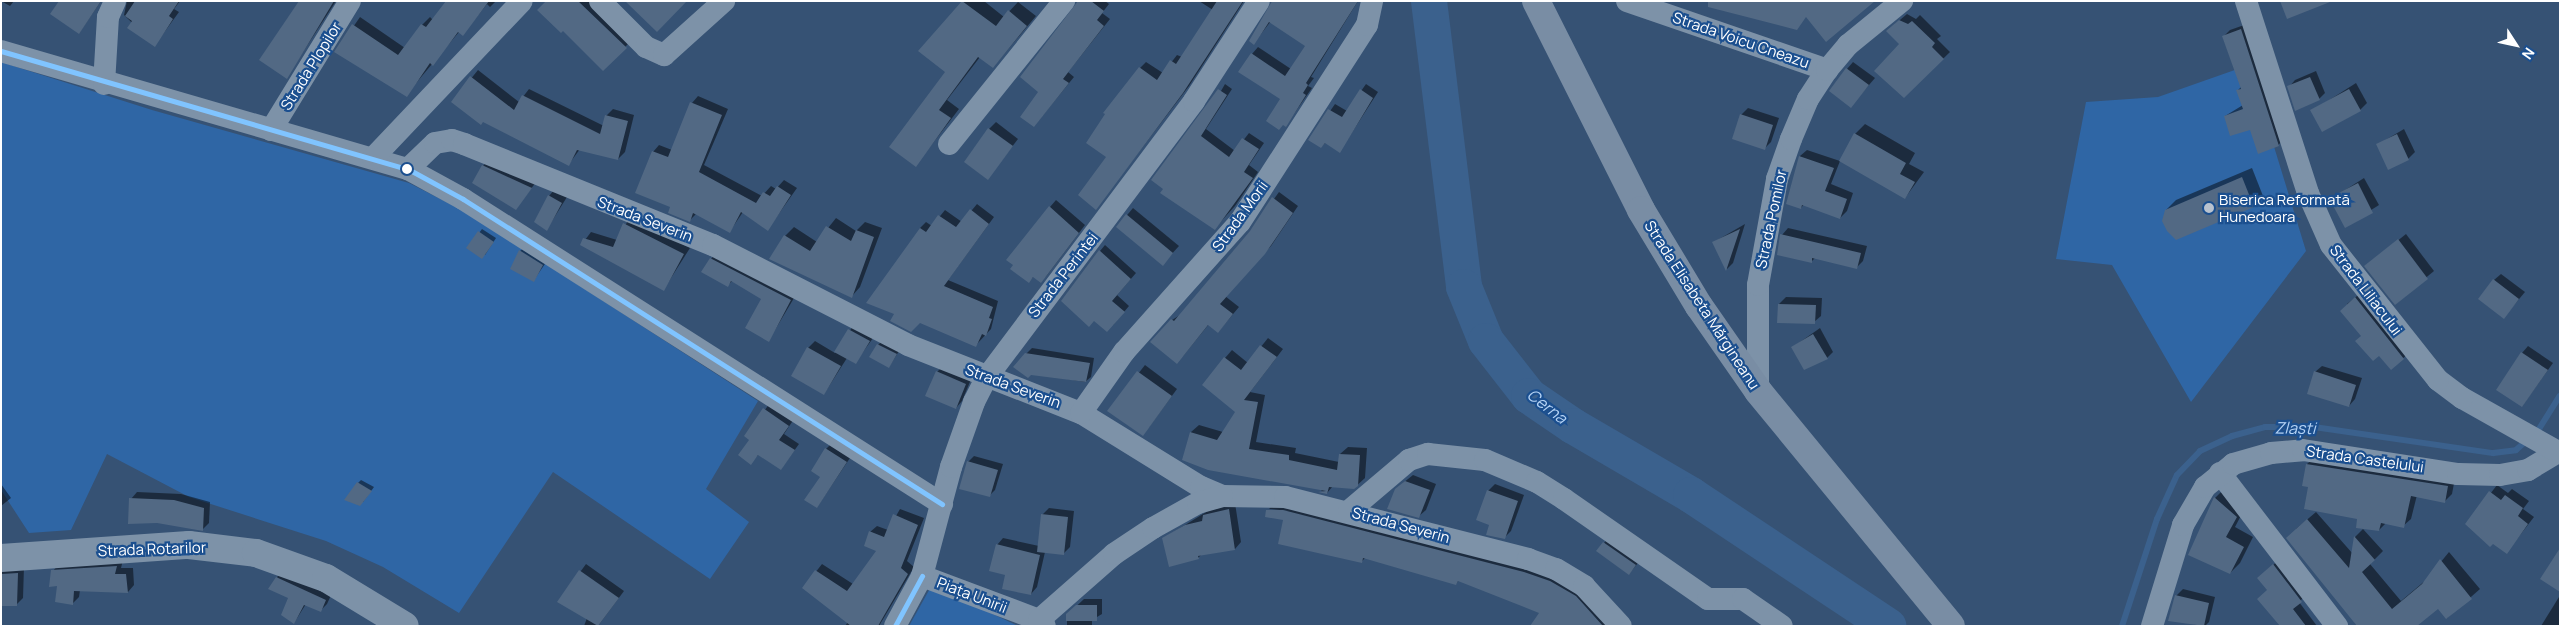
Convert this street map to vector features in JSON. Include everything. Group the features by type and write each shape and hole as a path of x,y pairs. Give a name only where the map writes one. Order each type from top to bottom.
{"main road":[{"name":"Strada Elisabeta Mărgineanu","path":"1536,1 1641,210 1699,306 1758,391 1951,626"}],"street":[{"path":"104,84 108,17 115,1"},
{"name":"Strada Plopilor","path":"270,130 350,1"},
{"path":"373,158 522,1"},
{"path":"600,1 646,47 664,55 724,1"},
{"path":"949,144 1064,1"},
{"name":"Strada Perintei","path":"922,576 963,432 987,377 1194,101 1259,1"},
{"name":"Strada Morii","path":"1081,412 1124,352 1240,222 1367,25 1372,1"},
{"name":"Strada Voicu Cneazu","path":"1627,1 1827,70"},
{"name":"Strada Pomilor","path":"1758,391 1758,285 1766,229 1777,178 1791,139 1808,99 1827,70 1848,46 1902,1"},
{"name":"Strada Liliacului","path":"2246,1 2308,193 2331,245 2438,380 2482,410 2558,452"},
{"path":"1,52 104,84 408,169 463,199 942,504"},
{"name":"Strada Severin","path":"408,169 435,143 452,140 464,144 713,245 908,345 1081,412 1201,487 1222,496 1285,497 1349,511 1499,550 1556,569 1584,586 1622,626"},
{"name":"Strada Castelului","path":"2152,626 2183,525 2205,487 2233,464 2271,453 2302,450 2458,474 2500,475 2528,470 2558,452"},
{"path":"1349,511 1409,460 1428,454 1485,460 1537,482 1708,599 1743,598 1782,626"},
{"path":"2220,473 2337,626"},
{"path":"1042,623 1114,554 1153,528 1198,503 1222,496"},
{"name":"Strada Rotarilor","path":"1,558 189,545 256,553 326,578 405,626"},
{"name":"Piața Unirii","path":"895,626 922,576 1042,623"}],"shaded area":[{"path":"1,62 152,110 409,183 464,211 758,401 706,489 749,522 710,579 553,472 459,613 383,567 326,541 189,497 107,454 71,530 29,533 1,490"},
{"path":"2249,65 2306,251 2191,402 2112,265 2056,259 2086,102 2158,97"},
{"path":"932,585 1018,626 909,626"}],"building":[{"path":"59,1 101,1 79,34 50,14"},
{"path":"135,1 179,1 169,16 173,19 155,47 127,28 132,21 125,16"},
{"path":"299,1 334,1 287,79 259,60"},
{"path":"446,1 489,1 463,36 458,32 433,66 430,63 407,97 334,52 352,24 398,55 421,24 426,27"},
{"path":"546,1 578,1 627,48 603,71 563,31 561,33 537,10"},
{"path":"625,1 687,1 657,32"},
{"path":"962,1 996,26 1008,10 1027,26 993,68 978,57 939,110 951,118 916,167 889,147 945,72 918,51"},
{"path":"1078,1 1091,1 1104,11 1097,20 1104,26 1063,79 1069,83 1034,127 1020,117 1038,92 1020,77"},
{"path":"1217,1 1243,1 1183,93 1096,210 1078,195 1106,157 1086,143 1105,114 1103,113 1139,67 1157,80 1170,60 1176,64"},
{"path":"1272,1 1358,1 1306,83 1308,85 1303,93 1306,95 1286,127 1283,125 1279,130 1266,121 1280,99 1238,72 1251,53 1285,76 1305,46 1269,22 1254,45 1249,41"},
{"path":"1708,1 1875,1 1826,42 1806,17 1797,30 1708,7"},
{"path":"2280,1 2329,1 2330,2 2287,19"},
{"path":"1899,20 1908,24 1912,21 1935,43 1932,47 1944,59 1904,98 1874,71 1899,44 1886,31"},
{"path":"2241,29 2279,146 2258,154 2250,130 2230,136 2224,116 2243,109 2236,90 2241,89 2222,36"},
{"path":"1846,68 1869,85 1851,108 1829,91"},
{"path":"470,76 514,110 522,95 600,134 605,115 628,121 618,160 577,150 569,166 483,122 481,125 451,102"},
{"path":"2310,77 2320,100 2295,111 2287,86"},
{"path":"1218,89 1227,95 1201,136 1229,157 1242,138 1259,149 1244,172 1253,178 1215,230 1160,193 1163,189 1151,180"},
{"path":"1360,89 1373,98 1340,153 1325,143 1321,148 1308,140 1328,109 1342,117"},
{"path":"2349,89 2361,111 2322,132 2310,110"},
{"path":"690,102 722,115 699,172 756,203 763,192 770,196 777,186 791,195 768,231 741,212 730,233 693,213 690,222 668,213 670,207 635,193 652,151 668,157"},
{"path":"1740,114 1773,125 1765,150 1732,139"},
{"path":"988,128 1013,146 988,180 964,162"},
{"path":"1854,133 1906,163 1900,174 1915,182 1905,199 1839,161"},
{"path":"2397,134 2409,160 2388,170 2376,144"},
{"path":"1799,156 1834,168 1825,191 1847,199 1840,219 1802,205 1801,209 1786,204"},
{"path":"482,165 532,188 516,210 472,183"},
{"name":"Biserica Reformată Hunedoara","path":"2242,177 2254,207 2176,240 2167,231 2162,221 2165,210"},
{"path":"2358,183 2373,213 2345,228 2329,198"},
{"path":"548,195 562,203 547,231 534,222"},
{"path":"1272,197 1293,213 1265,254 1220,304 1233,314 1218,333 1208,325 1177,364 1150,342 1171,319 1174,321 1250,231"},
{"path":"1049,206 1079,233 1041,283 1033,277 1029,283 1010,269 1013,265 1006,260"},
{"path":"970,209 989,224 944,286 993,307 989,318 992,319 986,336 982,334 976,347 920,323 911,332 890,321 894,314 866,303 920,228 926,232 938,215 956,227"},
{"path":"1126,214 1173,253 1163,266 1116,227"},
{"path":"623,223 684,254 664,291 580,245 583,238 613,247"},
{"path":"826,226 851,241 856,230 874,237 852,298 769,259 784,235 810,251"},
{"path":"1740,229 1726,271 1712,242"},
{"path":"478,231 494,242 482,259 466,248"},
{"path":"1780,234 1861,253 1857,269 1812,258 1812,263 1777,255"},
{"path":"2398,239 2428,279 2395,305 2364,266"},
{"path":"519,250 543,265 534,282 510,269"},
{"path":"1099,250 1131,279 1112,301 1125,312 1107,332 1094,321 1089,327 1061,301"},
{"path":"710,258 791,300 769,342 745,328 761,299 731,281 728,287 701,272"},
{"path":"2493,279 2519,299 2504,319 2478,299"},
{"path":"2355,297 2404,359 2391,370 2379,356 2373,361 2355,341 2361,336 2340,311"},
{"path":"1778,304 1816,305 1815,324 1777,323"},
{"path":"848,329 870,341 856,364 834,352"},
{"path":"1813,334 1828,359 1804,370 1791,347"},
{"path":"877,344 897,354 889,368 869,357"},
{"path":"1260,345 1277,357 1244,400 1258,402 1249,449 1289,455 1289,460 1337,470 1339,454 1360,455 1358,486 1354,489 1329,487 1327,494 1318,492 1326,491 1208,470 1182,460 1190,432 1217,440 1235,412 1202,385 1224,357 1241,370"},
{"path":"807,347 841,366 824,395 791,376"},
{"path":"2521,352 2548,370 2522,407 2496,390"},
{"path":"1025,353 1090,363 1086,382 1031,375 1028,378 1013,367"},
{"path":"936,371 966,384 956,409 925,396"},
{"path":"1137,371 1172,396 1143,436 1107,411"},
{"path":"2314,371 2356,385 2349,407 2307,394"},
{"path":"763,408 789,426 779,440 795,450 781,470 758,455 751,465 738,455 749,440 744,436"},
{"path":"825,448 847,462 817,508 804,500 820,477 811,471"},
{"path":"967,461 998,470 990,497 959,489"},
{"path":"2306,464 2448,486 2445,503 2411,496 2404,528 2381,523 2379,531 2356,528 2357,519 2304,509 2308,487 2302,486"},
{"path":"1405,481 1430,490 1419,518 1387,509 1395,489"},
{"path":"357,482 372,491 360,506 344,500"},
{"path":"1487,490 1518,501 1505,539 1486,535 1489,525 1476,520"},
{"path":"2489,491 2501,500 2505,495 2523,508 2518,516 2528,524 2507,554 2493,544 2490,547 2465,524"},
{"path":"2214,497 2237,517 2226,537 2244,547 2230,574 2188,555"},
{"path":"129,498 174,500 204,508 203,531 157,523 128,524"},
{"path":"1229,509 1235,550 1198,556 1199,559 1169,567 1162,538 1185,525 1202,521 1203,515"},
{"path":"1266,510 1283,510 1524,572 1550,581 1576,596 1603,626 1530,626 1539,613 1458,581 1456,585 1363,558 1362,563 1278,544 1283,520 1265,517"},
{"path":"893,514 918,525 901,568 908,574 878,626 851,626 802,588 815,570 847,591 876,551 864,546 869,531 884,537"},
{"path":"1041,514 1068,517 1064,555 1037,552"},
{"path":"2307,519 2349,568 2354,536 2375,560 2362,572 2392,609 2422,584 2440,559 2472,599 2446,619 2438,609 2417,626 2357,626 2286,538"},
{"path":"1603,542 1636,565 1629,575 1596,551"},
{"path":"996,544 1040,555 1031,595 1002,589 1005,575 989,571"},
{"path":"2560,548 2560,592 2540,579"},
{"path":"2273,564 2302,602 2293,609 2306,626 2280,626 2257,599 2267,590 2257,578"},
{"path":"117,566 115,574 126,574 128,593 74,591 73,605 55,602 57,586 49,587 51,570"},
{"path":"579,570 619,598 598,626 557,602"},
{"path":"18,573 17,606 1,606 1,574"},
{"path":"276,577 326,600 321,612 304,605 294,624 281,615 288,598 268,589"},
{"path":"2175,595 2209,603 2204,626 2168,621"},
{"path":"1076,605 1097,605 1097,621 1066,621 1066,614"}],"waterway":[{"name":"Cerna","path":"1429,1 1464,287 1486,341 1529,396 1573,426 1691,495 1888,626"},
{"name":"Zlaști","path":"2122,626 2157,519 2177,475 2200,451 2232,436 2265,427 2314,427 2493,453 2516,450 2539,429 2560,396"}],"transit line":[{"path":"1,51 408,169 463,199 942,504"},
{"path":"895,626 922,576"}],"place":[{"name":"Biserica Reformată Hunedoara","path":"2209,208"}]}
